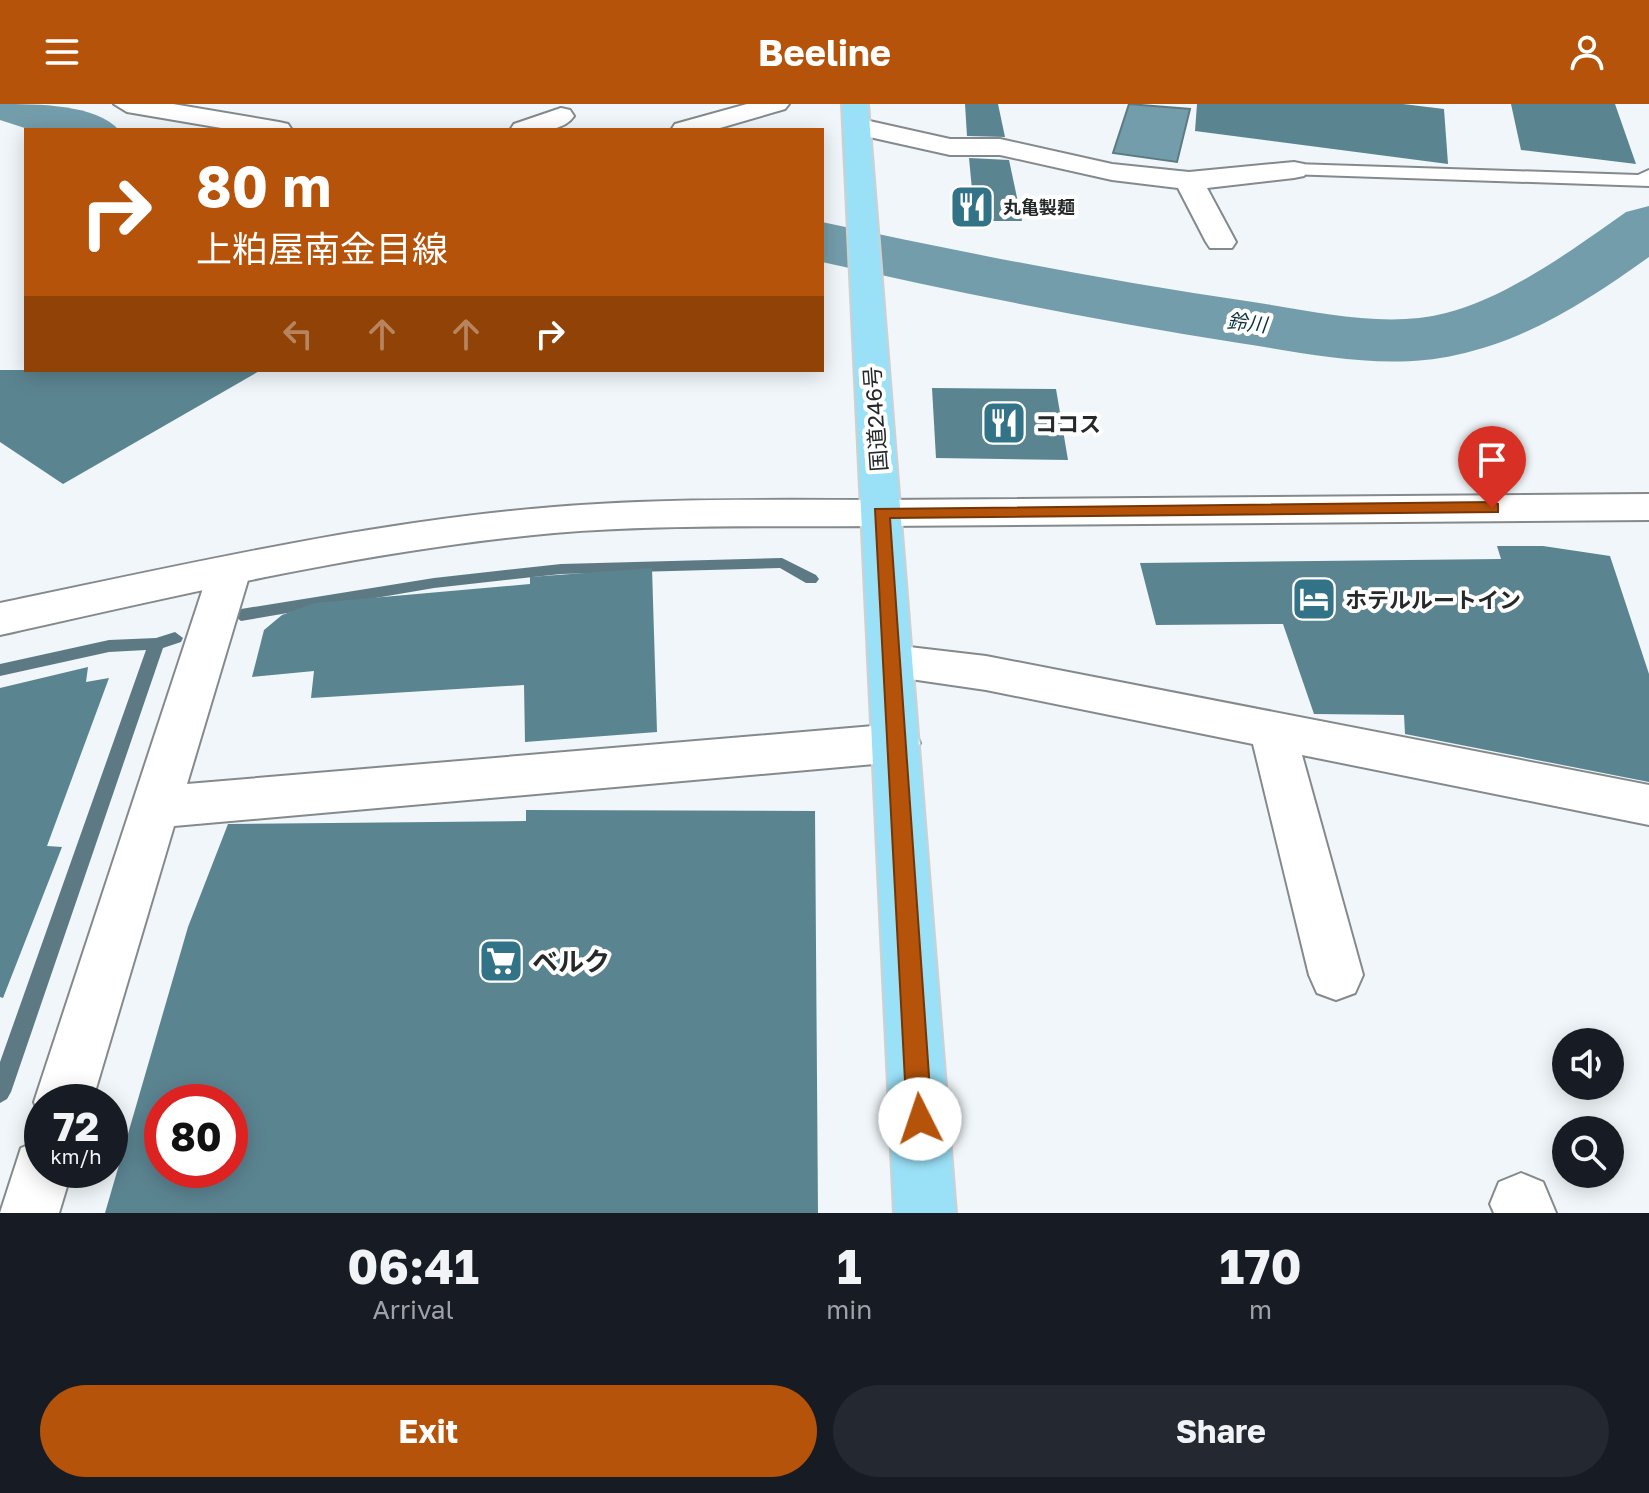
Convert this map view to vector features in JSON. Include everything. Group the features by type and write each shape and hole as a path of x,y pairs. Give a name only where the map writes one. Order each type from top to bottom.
{"highway":[{"name":"国道246号","path":"856,115 925,1213"}],"street":[{"path":"127,104 267,128"},
{"path":"691,128 776,104"},
{"path":"856,115 950,147 1000,147 1112,172 1189,181 1294,170"},
{"path":"528,128 561,116"},
{"path":"1189,181 1221,242"},
{"path":"0,619 230,570 397,539 555,520 881,513 1649,507"},
{"path":"69,1084 230,570"},
{"path":"892,662 986,673 1649,805"},
{"path":"1272,728 1336,975"},
{"path":"157,807 897,743"},
{"path":"28,1213 36,1188"}],"lane":[{"path":"1294,170 1643,181 1649,176"}],"water":[{"path":"1129,104 1190,109 1177,162 1113,153"}],"building":[{"path":"965,104 998,104 1005,137 967,136"},
{"path":"1197,104 1403,104 1444,109 1448,164 1195,131"},
{"path":"1511,104 1615,104 1636,164 1521,150"},
{"path":"969,158 1009,160 1022,221 975,221"},
{"path":"0,370 258,372 63,484 0,442"},
{"path":"932,388 1056,389 1068,460 936,458"},
{"path":"1497,546 1543,546 1610,556 1649,674 1649,782 1405,734 1404,715 1314,714 1283,624 1156,625 1140,563 1501,559"},
{"path":"652,568 657,732 525,742 524,685 311,698 314,671 252,677 264,630 282,615 315,603 530,584 530,577"},
{"path":"88,667 86,682 109,678 47,846 62,847 3,998 0,997 0,688"},
{"name":"ベルク","path":"526,810 815,811 818,1213 105,1213 112,1188 128,1188 128,1134 188,927 228,824 526,821"}],"waterway":[{"name":"鈴川","path":"7,104 84,128"},
{"name":"鈴川","path":"824,242 1147,307 1330,335 1405,340 1454,334 1502,317 1581,272 1649,226"},
{"path":"241,615 434,583 561,569 782,563 811,579"},
{"path":"156,644 175,638"},
{"path":"0,670 109,646 156,644"},
{"path":"0,1092 156,644"}],"place":[{"name":"丸亀製麺","path":"972,207"},
{"name":"ココス","path":"1004,423"},
{"name":"ホテルルートイン","path":"1314,599"},
{"name":"ベルク","path":"501,961"}],"route":[{"path":"920,1119 881,513 1492,508"}]}
